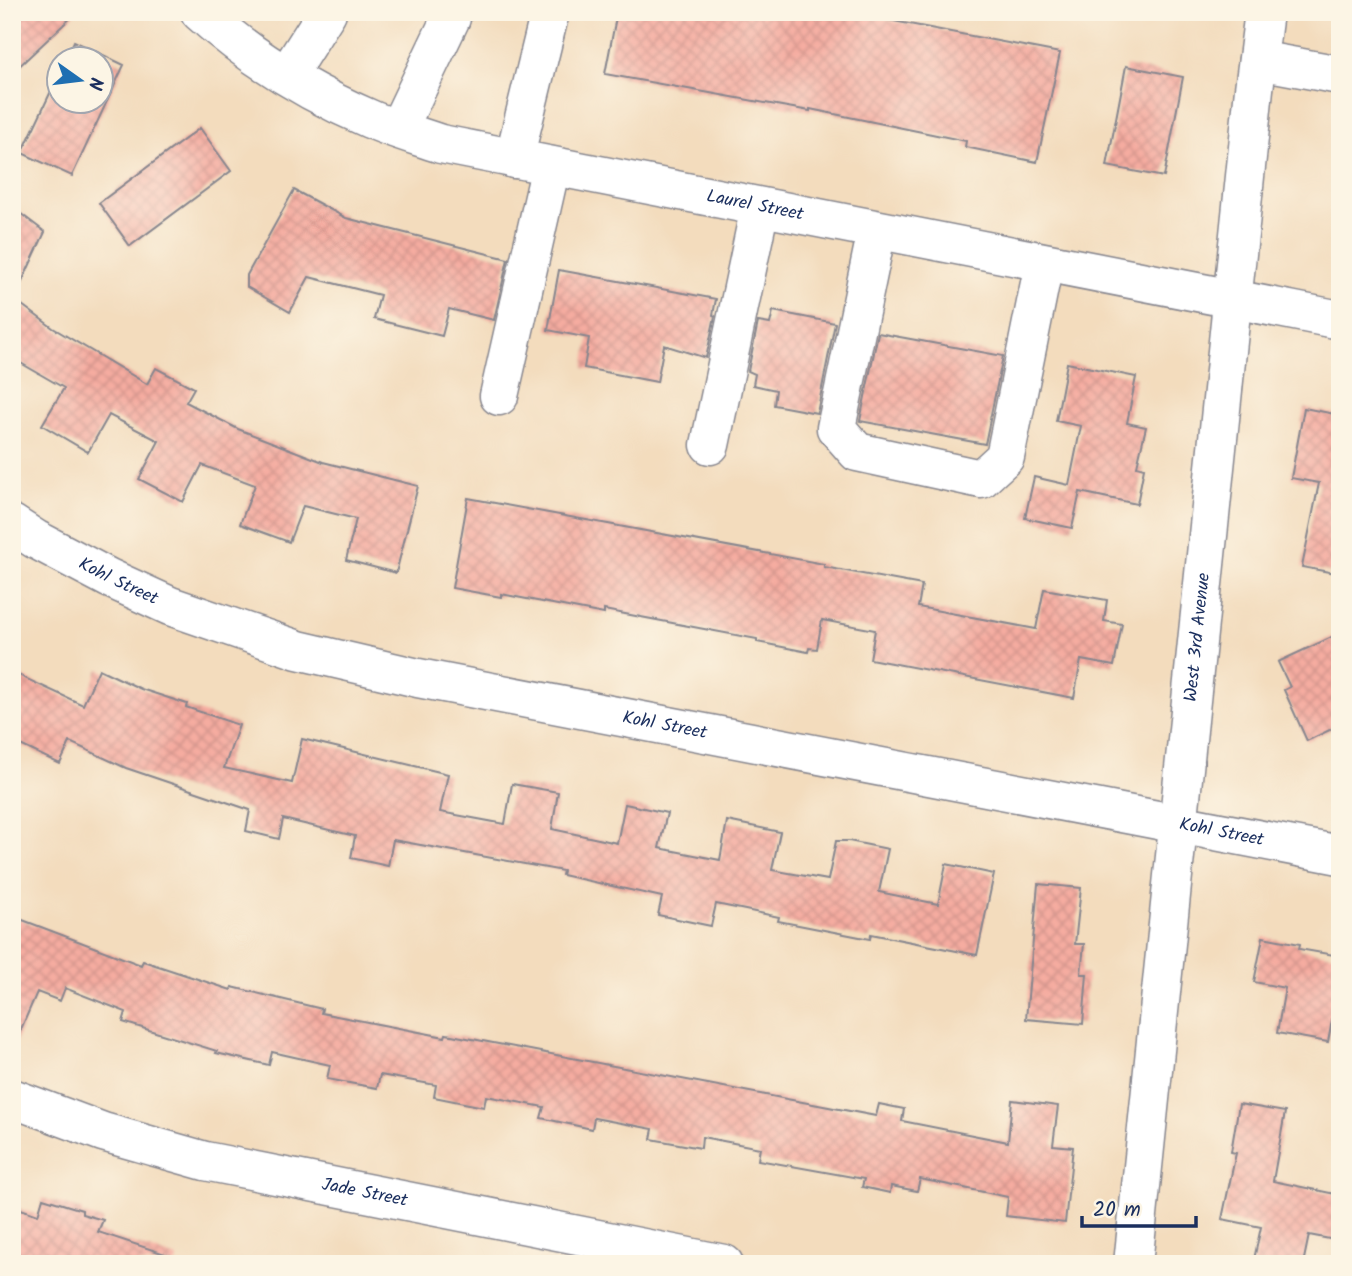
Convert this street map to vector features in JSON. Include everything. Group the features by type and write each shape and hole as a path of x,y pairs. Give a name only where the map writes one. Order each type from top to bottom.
{"street":[{"name":"Laurel Street","path":"200,12 230,39 323,97 372,120 442,144 1340,320"},
{"path":"287,75 327,12"},
{"path":"499,396 533,162 550,12"},
{"name":"West 3rd Avenue","path":"1133,1264 1264,12"},
{"path":"398,129 451,18"},
{"path":"1258,60 1340,75"},
{"path":"710,445 760,207"},
{"path":"877,230 836,428 857,452 981,479 1004,457 1044,263"},
{"name":"Kohl Street","path":"12,524 109,578 170,606 298,650 418,678 1340,855"},
{"name":"Jade Street","path":"12,1098 103,1132 205,1161 724,1264"}],"building":[{"path":"12,12 77,12 12,73"},
{"path":"617,12 847,12 1060,53 1037,162 965,147 966,141 810,109 605,74"},
{"path":"74,41 84,46 72,46"},
{"path":"116,61 124,65 116,82"},
{"path":"1126,66 1183,77 1164,177 1107,166"},
{"path":"46,102 46,116 100,116 72,176 22,153"},
{"path":"200,128 231,171 130,246 99,203"},
{"path":"294,190 346,218 508,259 494,320 449,309 442,336 374,319 380,295 309,277 290,312 247,287 247,275"},
{"path":"12,207 45,232 14,299 53,328 147,384 156,368 194,388 186,402 238,429 323,462 418,486 396,573 346,560 356,519 303,506 289,542 240,524 255,485 202,465 183,502 139,479 159,441 109,415 88,452 42,425 64,388 12,358"},
{"path":"559,270 716,299 706,358 664,345 657,382 584,368 589,338 548,330"},
{"path":"773,311 835,323 817,413 774,405 776,390 753,385 755,374 748,371 758,322 770,324"},
{"path":"878,333 1003,356 985,444 860,421"},
{"path":"1067,363 1136,377 1127,423 1146,427 1137,466 1144,468 1137,504 1080,492 1072,528 1025,518 1034,477 1069,485 1081,426 1056,421"},
{"path":"1304,408 1340,415 1340,574 1302,567 1319,483 1291,478"},
{"path":"468,498 824,564 824,567 922,585 918,607 1036,629 1044,589 1107,600 1104,621 1122,624 1114,666 1081,660 1074,698 870,659 875,630 822,620 817,649 809,648 808,652 757,642 757,639 604,610 604,614 501,594 501,597 452,588"},
{"path":"1340,633 1340,725 1307,741 1284,690 1290,687 1278,662"},
{"path":"99,669 141,689 187,704 186,707 239,725 224,768 292,783 302,739 448,774 440,812 505,824 512,784 558,792 552,829 617,843 625,804 667,813 659,848 720,860 727,821 780,832 772,870 828,880 836,841 849,841 888,849 879,892 938,904 946,864 994,874 977,955 871,934 870,939 778,921 779,917 716,904 711,926 658,915 662,897 562,875 563,871 393,840 388,866 351,858 355,836 283,819 279,839 246,831 250,810 126,768 70,742 60,764 12,741 12,672 83,705"},
{"path":"1038,884 1081,888 1075,944 1084,944 1081,974 1087,974 1083,1024 1026,1019"},
{"path":"12,916 141,965 143,961 231,990 232,987 322,1009 321,1013 445,1037 446,1034 876,1116 879,1104 904,1109 902,1121 1008,1142 1012,1100 1058,1106 1053,1145 1073,1147 1065,1223 1006,1216 1008,1197 920,1179 917,1191 891,1186 890,1193 862,1187 864,1179 758,1160 760,1148 702,1137 701,1148 651,1139 653,1129 594,1118 592,1129 541,1118 544,1107 486,1096 484,1107 434,1097 436,1085 380,1075 377,1088 327,1079 330,1065 272,1052 269,1065 216,1053 217,1051 123,1022 126,1012 65,988 60,1001 37,992 12,1050"},
{"path":"1263,937 1300,944 1299,949 1340,956 1340,977 1328,1042 1277,1033 1285,988 1254,982"},
{"path":"1239,1104 1285,1112 1273,1181 1340,1195 1340,1241 1309,1235 1303,1264 1253,1264 1261,1227 1222,1219 1236,1153 1231,1152"},
{"path":"43,1198 82,1210 82,1214 103,1220 98,1232 177,1258 176,1264 30,1264 12,1258 12,1206 38,1215"}]}
